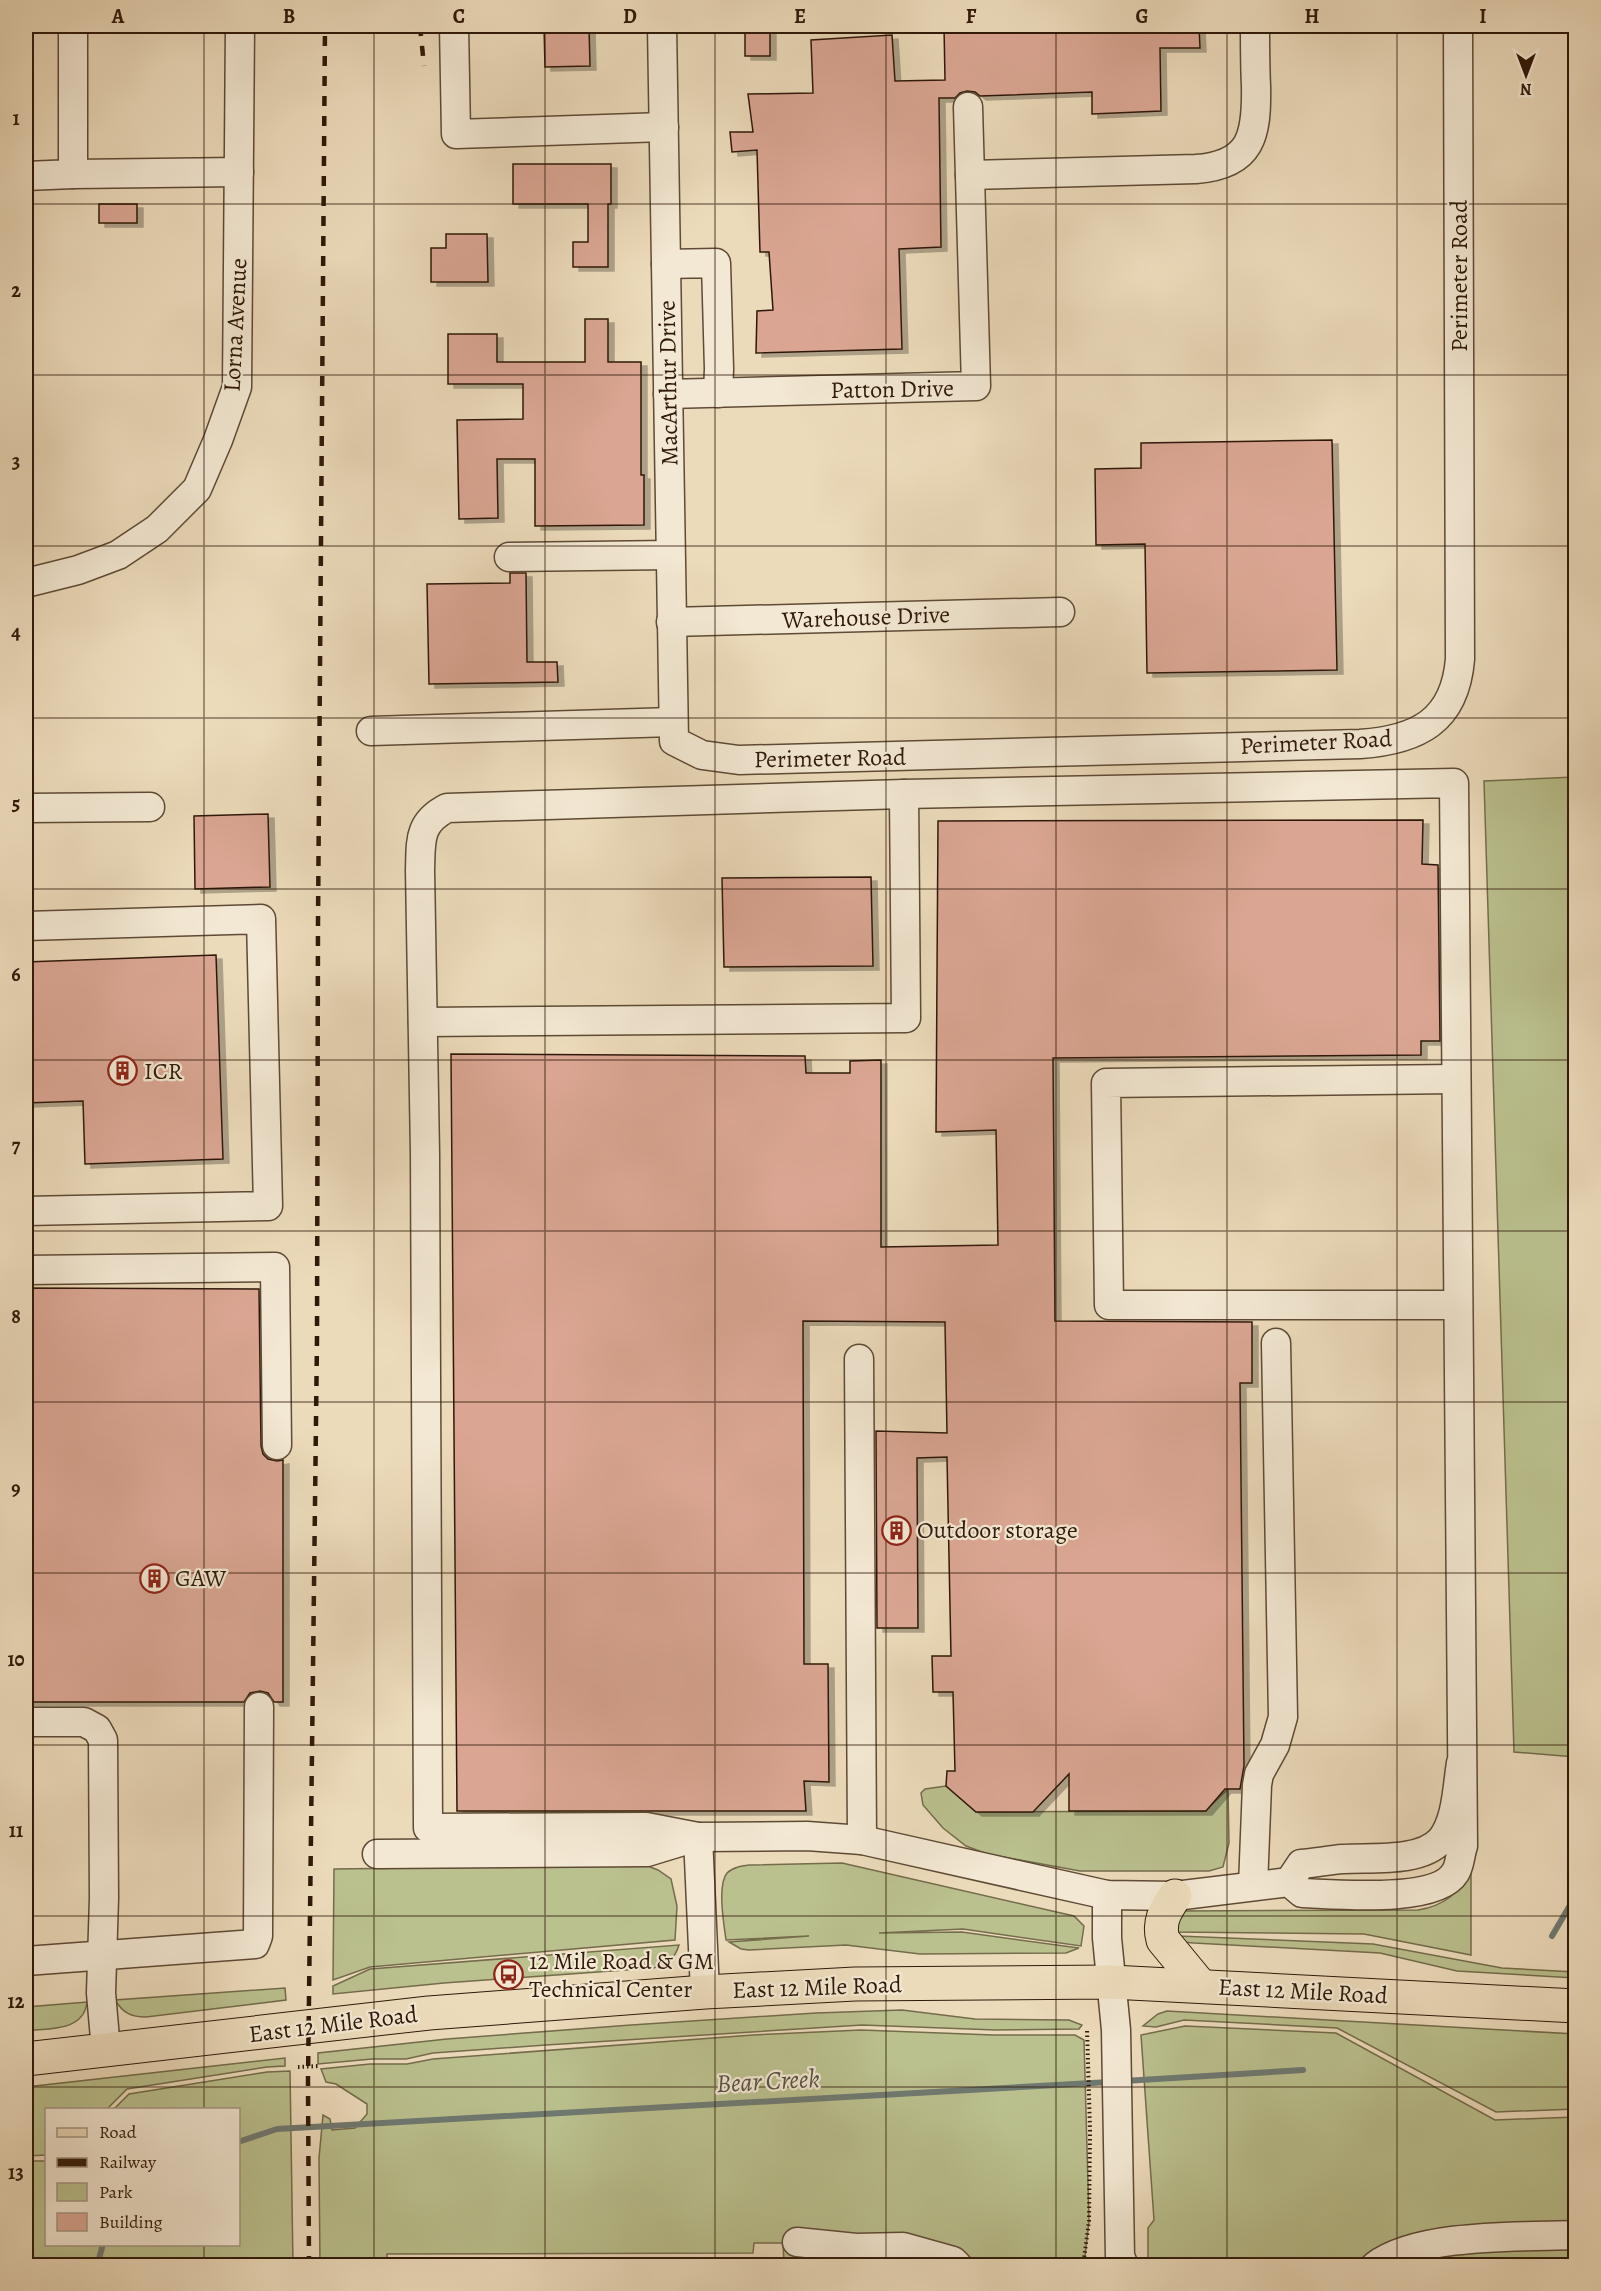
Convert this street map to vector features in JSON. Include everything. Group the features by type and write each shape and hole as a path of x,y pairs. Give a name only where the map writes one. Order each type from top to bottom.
{"main road":[{"path":"1174,1896 1164,1913 1161,1932 1163,1940 1200,1985"},
{"name":"East 12 Mile Road","path":"26,2059 429,2013 705,1992 855,1984 1111,1982 1575,2006"}],"street":[{"path":"73,26 73,174"},
{"name":"Lorna Avenue","path":"26,583 78,570 118,555 157,529 196,489 218,440 237,387 240,26"},
{"path":"454,26 456,134 664,127"},
{"name":"MacArthur Drive","path":"662,26 673,732"},
{"path":"970,175 1196,169 1226,163 1245,147 1256,122 1255,26"},
{"name":"Perimeter Road","path":"673,732 702,754 739,760 1360,744 1402,738 1420,731 1435,721 1447,707 1454,692 1459,675 1460,659 1458,26"},
{"name":"Patton Drive","path":"668,394 976,386 968,107"},
{"path":"26,176 239,172"},
{"path":"666,264 716,263 718,393"},
{"path":"509,557 670,555"},
{"name":"Warehouse Drive","path":"671,622 1060,612"},
{"path":"371,731 673,732"},
{"path":"1454,783 1463,1846 1455,1874 1433,1889 1411,1894 1302,1893 1289,1882 1174,1896 1107,1895 862,1840 807,1836 698,1837 646,1827 428,1828 423,1022 421,843 425,828 433,815 447,808 904,794 1454,783"},
{"path":"423,1022 906,1018 904,794"},
{"path":"26,808 150,807"},
{"path":"26,926 261,919 268,1206 26,1211"},
{"path":"1456,1079 1106,1083 1108,1305 1457,1305"},
{"path":"26,1270 275,1267 277,1445"},
{"path":"1253,1886 1257,1785 1259,1774 1275,1745 1283,1717 1276,1343"},
{"path":"859,1359 862,1840"},
{"path":"26,1961 255,1944 258,1936 259,1707"},
{"path":"26,1722 84,1722 97,1729 103,1740 105,1788 101,1993 106,2050"},
{"path":"1289,1882 1301,1864 1422,1853 1441,1840 1452,1817 1461,1764"},
{"path":"377,1854 647,1852 698,1837"},
{"path":"698,1837 705,1992"},
{"path":"1107,1895 1107,1938 1116,2030 1116,2058 1104,2130 1120,2262"},
{"path":"1375,2265 1383,2259 1455,2240 1575,2235"},
{"path":"797,2242 856,2248 903,2247 953,2261 958,2265"}],"path":[{"path":"1083,2265 1104,2130 1088,2058 1087,2029"},
{"path":"298,2067 320,2066"}],"green space":[{"path":"1576,777 1575,1757 1514,1752 1484,781"},
{"path":"946,1786 976,1812 1205,1811 1228,1789 1229,1843 1223,1867 1209,1871 1080,1871 987,1854 966,1846 943,1828 923,1805 921,1793 925,1789"},
{"path":"842,1863 1074,1916 1084,1926 1081,1946 963,1929 879,1933 962,1932 1079,1948 1066,1953 920,1954 846,1945 749,1950 741,1949 729,1942 809,1936 726,1940 722,1886 729,1871 750,1865"},
{"path":"645,1865 671,1879 677,1906 675,1940 370,1967 333,1980 334,1869"},
{"path":"1471,1871 1471,1955 1364,1934 1171,1932 1180,1911 1418,1910 1436,1905 1450,1897"},
{"path":"1178,1936 1373,1944 1502,1968 1575,1972 1575,1978 1457,1971 1380,1953 1182,1942"},
{"path":"679,1945 669,1961 653,1968 444,1983 333,1994 333,1986 370,1969"},
{"path":"285,1988 286,2000 146,2017 128,2013 115,2000"},
{"path":"87,2002 84,2012 72,2024 26,2031 26,2007"},
{"path":"902,2010 975,2019 1069,2020 1082,2025 1079,2029 996,2030 862,2025 433,2053 406,2059 372,2059 318,2064 318,2053 447,2039 816,2013"},
{"path":"1167,2011 1575,2034 1575,2109 1496,2112 1337,2028 1184,2020 1156,2027 1143,2026 1158,2014"},
{"path":"1185,2026 1336,2033 1495,2120 1575,2117 1575,2222 1490,2224 1433,2231 1406,2238 1380,2249 1356,2265 1148,2265 1148,2228 1154,2220 1141,2035"},
{"path":"861,2030 993,2035 1075,2035 1084,2040 1089,2221 1084,2265 966,2265 867,2252 936,2265 784,2265 783,2243 754,2243 753,2253 387,2254 387,2265 320,2266 319,2158 323,2115 330,2119 332,2130 355,2128 367,2114 367,2104 336,2084 326,2082 321,2069 753,2035"},
{"path":"285,2058 285,2066 127,2089 108,2108 45,2108 45,2155 26,2156 26,2087"},
{"path":"290,2071 293,2265 26,2265 26,2161 45,2161 45,2246 240,2246 240,2108 115,2108 129,2094 267,2072"},
{"path":"1575,2244 1575,2265 1400,2266 1426,2254"}],"building":[{"path":"544,26 589,26 590,66 545,67"},
{"path":"745,26 770,26 770,56 745,56"},
{"path":"944,26 1199,26 1200,48 1160,48 1161,111 1092,114 1092,92 980,96 975,92 967,91 955,98 939,98 941,247 899,249 902,349 756,353 757,311 773,310 769,252 760,252 757,150 732,152 730,132 753,132 748,94 813,93 811,40 892,35 895,81 945,80"},
{"path":"513,164 611,164 611,204 608,204 608,267 573,267 573,242 588,242 588,204 513,204"},
{"path":"99,204 137,204 137,223 99,223"},
{"path":"446,234 487,234 488,282 431,282 431,248 446,248"},
{"path":"585,319 608,319 608,362 641,362 641,475 644,475 644,525 535,526 535,459 497,459 498,518 459,519 457,420 523,419 523,384 448,384 448,334 497,334 497,362 585,362"},
{"path":"1332,440 1337,670 1147,673 1145,544 1096,545 1095,469 1141,468 1141,443"},
{"path":"510,573 526,573 527,662 557,662 558,682 429,684 427,584 510,583"},
{"path":"268,814 270,887 195,889 194,816"},
{"path":"1423,820 1422,864 1438,865 1440,1041 1421,1041 1421,1055 1053,1058 1055,1321 1252,1322 1252,1383 1240,1383 1244,1766 1240,1789 1225,1789 1206,1811 1069,1811 1069,1774 1033,1812 976,1812 946,1786 947,1771 955,1771 953,1692 933,1692 932,1656 951,1656 947,1457 917,1458 918,1628 877,1628 876,1431 947,1433 945,1322 803,1321 804,1664 828,1664 829,1782 804,1781 806,1811 457,1811 451,1054 805,1056 806,1073 850,1073 850,1061 881,1060 881,1247 998,1245 996,1130 936,1132 938,821"},
{"path":"871,877 873,966 724,967 722,878"},
{"name":"ICR","path":"216,955 223,1159 85,1164 83,1101 26,1103 26,962"},
{"name":"GAW","path":"26,1288 259,1289 261,1446 263,1454 268,1459 283,1460 283,1702 274,1702 268,1693 260,1691 250,1693 244,1702 26,1702"}],"waterway":[{"name":"Bear Creek","path":"1552,1936 1576,1895"},
{"name":"Bear Creek","path":"1124,2081 1303,2070"},
{"name":"Bear Creek","path":"240,2141 277,2129 1110,2082"},
{"name":"Bear Creek","path":"97,2266 102,2246"}],"railway":[{"path":"309,2266 308,2080 317,1339 325,26"},
{"path":"420,26 424,66"}],"place":[{"name":"ICR","path":"123,1071"},
{"name":"Outdoor storage","path":"896,1530"},
{"name":"GAW","path":"154,1578"},
{"name":"12 Mile Road & GM Technical Center","path":"508,1975"}]}
